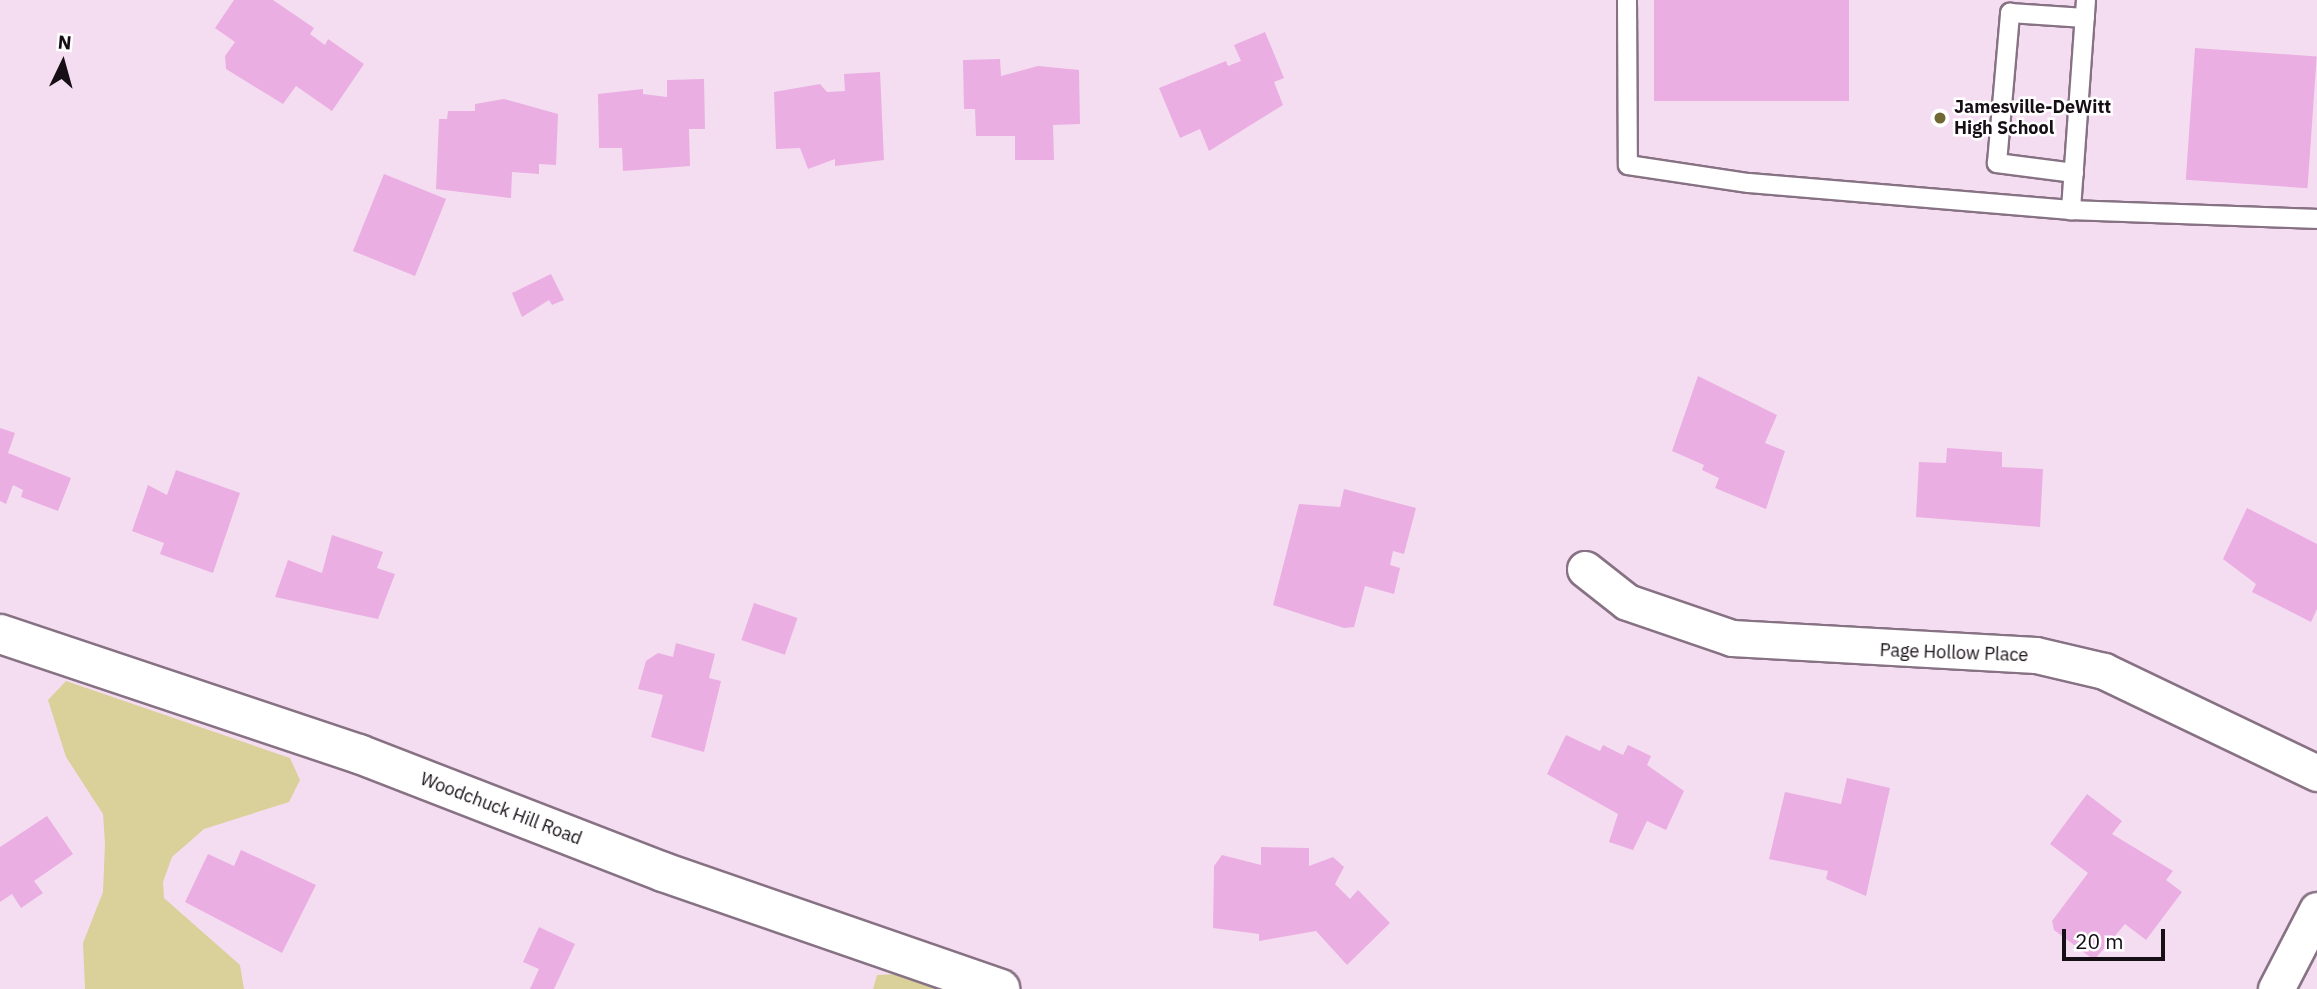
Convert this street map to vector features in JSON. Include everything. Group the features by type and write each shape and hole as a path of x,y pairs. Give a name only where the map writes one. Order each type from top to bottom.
{"street":[{"name":"Page Hollow Place","path":"1585,569 1627,602 1732,638 2036,655 2104,671 2317,773"},
{"name":"Woodchuck Hill Road","path":"0,634 359,754 663,872 1000,989"},
{"path":"2276,989 2317,910"}],"lane":[{"path":"1627,0 1628,165 1749,183 2071,210 2317,219"},
{"path":"2071,210 2074,173 2086,9 2010,13 1997,163 2074,173"}],"shaded area":[{"path":"66,681 290,758 300,780 289,802 204,829 172,857 163,882 164,898 240,965 244,989 85,989 83,943 103,892 105,843 103,814 66,757 48,700"},
{"path":"897,974 939,989 873,989 877,975"}],"building":[{"path":"234,0 273,0 314,28 310,34 325,45 328,39 364,64 332,111 296,86 283,104 226,69 225,56 235,42 215,28"},
{"path":"1654,0 1849,0 1849,101 1654,101"},
{"path":"1265,32 1284,78 1274,82 1283,105 1209,151 1200,129 1180,138 1159,88 1226,61 1228,66 1241,61 1234,45"},
{"path":"2195,48 2317,57 2307,188 2186,180"},
{"path":"1000,59 1001,76 1038,66 1079,70 1080,124 1053,125 1054,160 1015,160 1015,136 976,136 975,109 964,109 963,60"},
{"path":"880,72 884,160 835,166 835,159 808,169 800,148 776,149 774,92 820,84 827,92 845,91 844,74"},
{"path":"704,79 705,129 689,129 690,166 623,171 622,148 599,148 598,94 643,89 643,94 667,97 667,80"},
{"path":"504,99 558,114 556,165 539,164 539,174 512,172 511,198 436,189 439,119 447,119 448,111 475,111 475,104"},
{"path":"384,174 446,199 415,276 353,251"},
{"path":"551,274 564,300 552,305 549,300 522,317 512,293"},
{"path":"1698,376 1777,415 1765,443 1785,451 1766,509 1715,488 1719,478 1702,470 1704,465 1672,451"},
{"path":"0,428 15,433 8,453 71,478 58,511 21,497 23,490 13,485 6,504 0,501"},
{"path":"1947,448 2002,452 2002,467 2043,469 2040,527 1916,517 1919,462 1946,463"},
{"path":"176,470 240,493 213,573 160,554 164,543 132,531 148,485 167,495"},
{"path":"1344,489 1416,508 1404,554 1393,551 1390,565 1400,568 1394,594 1365,586 1354,627 1344,628 1273,605 1299,504 1340,507"},
{"path":"2247,508 2317,544 2317,609 2311,622 2252,592 2256,584 2223,559"},
{"path":"332,535 383,552 377,568 395,574 378,619 275,597 288,560 322,573"},
{"path":"754,603 797,618 785,655 741,640"},
{"path":"676,643 715,654 709,678 721,681 704,752 651,737 663,695 638,689 646,661 658,653 673,657"},
{"path":"1566,735 1600,751 1603,745 1623,755 1628,745 1651,756 1647,765 1684,791 1666,830 1647,821 1633,850 1609,842 1618,814 1547,774"},
{"path":"1847,778 1890,788 1866,896 1826,879 1828,871 1769,859 1785,792 1841,804"},
{"path":"2087,794 2122,821 2112,834 2173,871 2166,880 2182,892 2146,940 2125,924 2094,960 2054,930 2052,921 2088,873 2050,844"},
{"path":"47,816 73,854 34,881 43,893 21,908 12,894 0,902 0,847"},
{"path":"1261,847 1309,848 1309,866 1333,857 1344,867 1335,884 1350,899 1358,890 1390,923 1347,965 1316,931 1259,941 1259,934 1213,928 1214,866 1222,855 1261,865"},
{"path":"241,850 316,885 282,953 185,902 208,854 234,866"},
{"path":"539,927 575,944 554,989 530,989 539,969 523,962"}],"place":[{"name":"Jamesville-DeWitt High School","path":"1940,118"}]}
